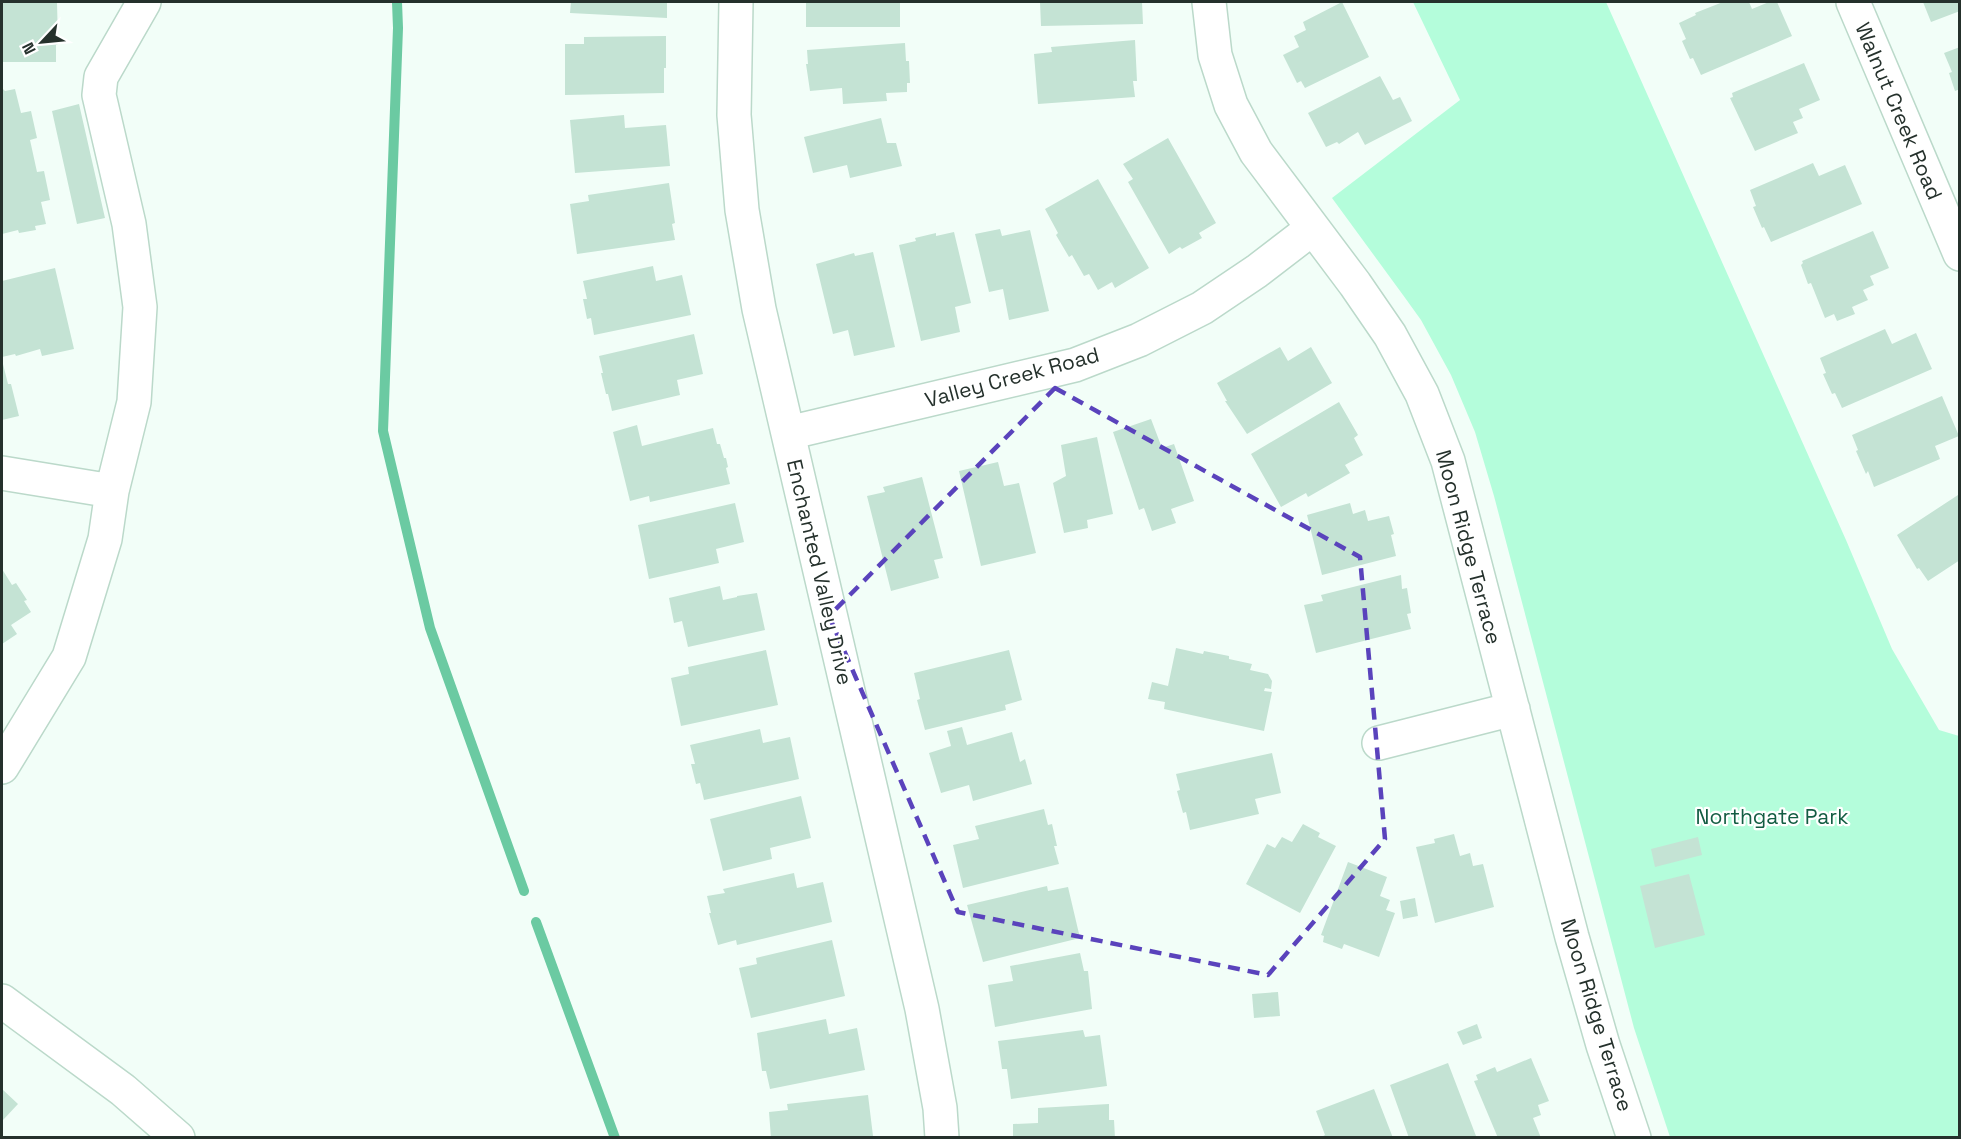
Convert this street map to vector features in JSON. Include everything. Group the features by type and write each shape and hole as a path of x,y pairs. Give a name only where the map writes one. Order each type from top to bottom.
{"street":[{"path":"2,767 69,657 105,539 112,490 134,402 140,307 129,224 99,95 101,77 144,2"},
{"name":"Enchanted Valley Drive","path":"736,2 734,115 742,210 759,309 922,1009 940,1108 942,1137"},
{"name":"Moon Ridge Terrace","path":"1209,2 1215,55 1231,105 1256,152 1355,284 1390,335 1422,394 1448,461 1600,1034 1634,1137"},
{"name":"Walnut Creek Road","path":"1853,2 1959,254"},
{"name":"Valley Creek Road","path":"788,433 1075,365 1139,340 1203,308 1257,271 1313,228"},
{"path":"2,473 112,490"},
{"path":"1379,743 1513,709"},
{"path":"2,1001 123,1090 178,1137"}],"highlighted area":[{"path":"1055,388 1360,557 1385,839 1268,975 958,912 829,616"}],"green space":[{"name":"Northgate Park","path":"1413,2 1606,2 1846,540 1892,649 1939,730 1959,736 1959,1137 1670,1137 1634,1028 1494,496 1475,432 1451,375 1421,320 1332,198 1460,100"}],"building":[{"path":"2,2 57,2 56,62 2,62"},
{"path":"571,2 667,2 667,18 570,13"},
{"path":"806,2 900,2 900,27 806,27"},
{"path":"1040,2 1142,2 1143,24 1041,26"},
{"path":"1342,2 1369,57 1305,88 1301,81 1297,83 1283,55 1299,47 1294,36 1306,30 1303,22"},
{"path":"1723,2 1749,2 1752,9 1769,2 1777,2 1792,36 1701,75 1682,41 1686,39 1679,23 1696,15 1695,13"},
{"path":"1923,2 1960,2 1960,11 1931,22"},
{"path":"666,36 664,93 565,95 565,44 584,44 584,37"},
{"path":"1135,40 1137,81 1133,81 1135,97 1038,104 1034,54 1052,52 1051,47"},
{"path":"905,43 910,83 907,83 907,92 886,93 887,101 843,104 842,88 810,91 806,64 808,64 807,50"},
{"path":"1960,47 1960,89 1955,91 1949,73 1952,72 1944,53"},
{"path":"1804,63 1820,100 1799,109 1803,118 1793,122 1798,133 1755,151 1730,98 1733,97 1732,93"},
{"path":"1380,76 1393,100 1400,97 1412,121 1365,145 1358,132 1339,144 1337,142 1326,147 1308,113"},
{"path":"2,88 5,91 15,89 21,113 31,111 37,138 30,140 37,172 44,171 50,200 41,202 46,224 35,226 36,230 19,233 18,230 2,234"},
{"path":"79,104 105,218 77,224 52,111"},
{"path":"624,115 625,128 666,125 670,166 575,173 570,120"},
{"path":"881,118 887,143 896,143 902,166 850,178 847,165 813,173 804,137"},
{"path":"1168,138 1216,223 1199,233 1202,238 1169,254 1128,182 1133,179 1123,164"},
{"path":"1813,163 1819,176 1845,165 1862,204 1771,242 1753,207 1756,206 1750,190"},
{"path":"1098,179 1149,268 1115,288 1112,282 1098,290 1089,274 1084,276 1072,255 1069,257 1045,209"},
{"path":"669,183 675,240 577,254 570,204 589,201 588,195"},
{"path":"1000,229 1002,236 1030,230 1049,311 1009,320 1003,289 989,292 975,234"},
{"path":"1873,231 1889,268 1870,276 1874,285 1863,290 1868,300 1852,307 1855,314 1837,321 1834,314 1825,318 1811,283 1808,284 1801,265 1802,261"},
{"path":"954,232 971,303 955,307 960,332 921,341 899,245 936,233 936,236"},
{"path":"873,252 895,347 854,356 848,330 833,334 816,264 854,253 855,256"},
{"path":"653,266 656,281 682,275 691,315 594,335 591,318 587,319 583,299 587,299 583,281"},
{"path":"55,268 74,349 42,356 40,349 16,356 15,354 2,357 2,281"},
{"path":"1885,329 1892,344 1916,333 1932,369 1842,408 1835,393 1832,394 1823,374 1826,373 1820,358"},
{"path":"694,334 703,374 677,380 680,395 612,411 601,373 603,373 599,356"},
{"path":"1280,347 1288,361 1311,347 1332,383 1247,434 1225,401 1227,401 1217,383"},
{"path":"2,360 19,416 2,420"},
{"path":"1942,396 1959,436 1935,446 1940,459 1874,487 1856,451 1858,450 1852,435"},
{"path":"1339,402 1358,435 1354,438 1363,455 1345,465 1350,473 1308,497 1306,493 1281,507 1251,454"},
{"path":"1151,419 1162,448 1174,444 1194,501 1171,509 1176,523 1152,531 1144,508 1139,510 1113,432"},
{"path":"637,425 642,446 713,428 717,444 720,444 724,458 726,458 730,484 650,502 649,496 630,501 613,432"},
{"path":"1097,437 1113,514 1087,520 1088,528 1064,533 1053,483 1066,476 1061,445"},
{"path":"998,462 1004,486 1019,483 1036,553 981,566 959,471"},
{"path":"922,477 943,558 934,560 939,578 891,591 867,496 885,492 883,487"},
{"path":"1958,495 1960,498 1960,560 1928,581 1919,568 1917,569 1897,535"},
{"path":"735,503 744,542 716,549 719,563 649,579 638,525"},
{"path":"1350,503 1353,514 1365,510 1368,521 1389,516 1394,534 1391,535 1396,556 1322,575 1307,515"},
{"path":"2,569 12,585 16,583 27,600 24,601 31,612 11,625 17,634 2,644"},
{"path":"1401,575 1402,589 1407,588 1411,613 1407,614 1411,629 1316,653 1304,605 1323,601 1321,595"},
{"path":"720,586 723,600 757,593 765,630 688,647 682,621 674,623 669,598"},
{"path":"1176,648 1203,654 1204,651 1229,656 1229,659 1252,664 1250,670 1268,674 1272,681 1271,689 1265,688 1264,691 1272,692 1264,731 1164,709 1165,702 1148,699 1152,682 1168,686"},
{"path":"766,650 778,705 681,726 671,678 689,674 688,667"},
{"path":"1009,650 1022,700 1005,705 1006,710 925,730 917,700 920,699 914,673"},
{"path":"962,727 967,745 1012,732 1020,762 1025,759 1032,784 973,801 969,785 941,793 929,753 951,746 947,731"},
{"path":"760,729 763,743 790,737 799,779 704,800 700,783 696,784 691,764 695,764 690,745"},
{"path":"1272,753 1281,793 1255,799 1259,814 1190,830 1186,812 1183,813 1177,791 1180,790 1176,774"},
{"path":"801,796 811,838 770,848 772,859 723,871 710,819"},
{"path":"1044,809 1048,825 1052,824 1057,846 1054,846 1059,864 963,888 953,845 979,839 975,826"},
{"path":"1303,824 1320,833 1318,837 1336,846 1300,913 1246,884 1267,844 1275,848 1282,837 1292,842"},
{"path":"1454,834 1460,856 1470,853 1473,866 1483,864 1494,907 1435,923 1416,847 1435,843 1434,839"},
{"path":"1698,837 1702,855 1655,867 1651,849"},
{"path":"1348,862 1387,877 1380,896 1390,900 1386,910 1395,913 1379,957 1344,944 1342,949 1323,942 1324,936 1321,935"},
{"path":"794,873 797,888 823,882 832,922 737,945 736,940 718,945 707,896 725,893 723,889"},
{"path":"1689,874 1705,935 1655,948 1640,886"},
{"path":"1047,886 1048,891 1068,887 1080,938 983,962 967,905"},
{"path":"1415,898 1418,916 1403,919 1400,901"},
{"path":"832,940 845,996 751,1018 739,968 757,964 756,958"},
{"path":"1080,953 1084,971 1088,971 1092,1009 995,1027 988,985 1013,981 1010,966"},
{"path":"1278,992 1280,1016 1254,1018 1252,994"},
{"path":"826,1019 829,1034 857,1028 865,1070 770,1089 766,1071 762,1071 757,1033"},
{"path":"1477,1024 1482,1038 1463,1045 1457,1032"},
{"path":"1083,1030 1085,1037 1100,1035 1107,1086 1011,1099 1007,1069 1002,1069 998,1041"},
{"path":"1531,1058 1549,1101 1538,1105 1541,1115 1533,1118 1541,1138 1498,1138 1474,1081 1478,1080 1476,1075 1495,1067 1497,1072"},
{"path":"1448,1063 1476,1136 1409,1138 1390,1085"},
{"path":"2,1089 18,1104 3,1120 2,1119"},
{"path":"1374,1089 1393,1138 1320,1138 1325,1135 1316,1111"},
{"path":"868,1095 873,1136 870,1138 771,1138 769,1112 788,1110 787,1104"},
{"path":"1109,1104 1109,1120 1114,1120 1115,1138 1013,1138 1013,1124 1038,1123 1038,1108"}],"waterway":[{"path":"397,2 398,28 383,431 430,628 524,891"},
{"path":"536,922 615,1138"}]}
